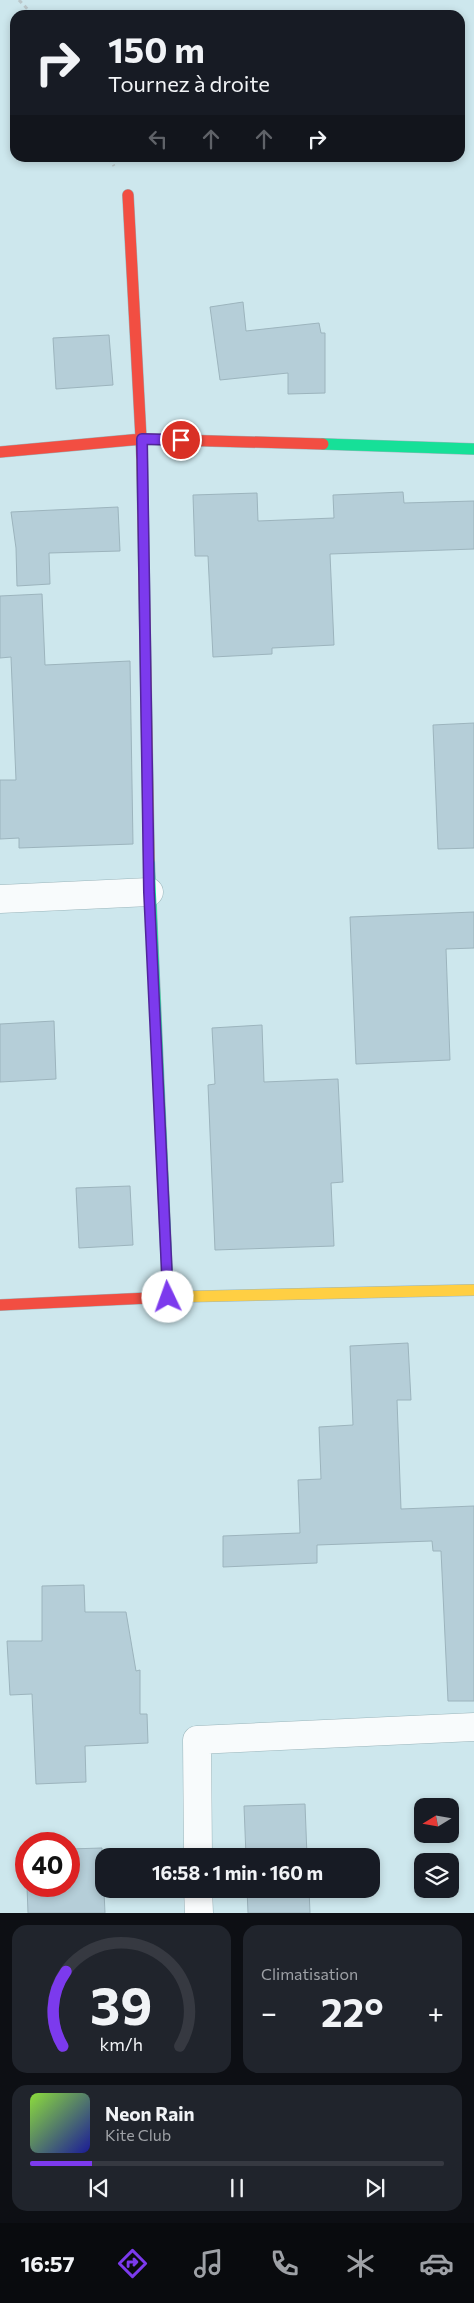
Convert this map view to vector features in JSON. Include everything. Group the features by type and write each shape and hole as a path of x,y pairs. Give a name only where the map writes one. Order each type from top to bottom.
{"street":[{"path":"128,194 142,439 149,892 168,1297"},
{"path":"0,452 142,439 474,449"},
{"path":"0,899 149,892"},
{"path":"0,1305 168,1297 474,1290"},
{"path":"198,1848 197,1740 474,1727"},
{"path":"198,1898 199,1913"}],"path":[{"path":"19,0 28,10"}],"building":[{"path":"243,302 246,331 319,323 321,333 325,333 325,393 288,394 288,373 220,380 210,307"},
{"path":"109,335 113,385 56,389 53,338"},
{"path":"403,492 404,503 474,501 474,549 330,554 334,645 272,648 272,654 213,657 208,556 195,556 193,495 257,493 258,521 334,518 333,495"},
{"path":"118,507 120,551 49,553 50,584 17,586 16,548 11,512"},
{"path":"42,594 45,665 130,661 133,844 19,848 19,838 0,839 0,780 16,780 11,657 0,658 0,596"},
{"path":"474,723 474,848 438,849 433,725"},
{"path":"474,912 474,948 446,949 450,1060 356,1064 350,917"},
{"path":"54,1021 56,1079 0,1082 0,1024"},
{"path":"262,1025 264,1082 338,1079 343,1182 331,1183 334,1246 215,1250 208,1085 215,1084 212,1028"},
{"path":"130,1186 133,1245 79,1248 76,1188"},
{"path":"408,1343 411,1400 397,1400 401,1509 474,1506 474,1701 448,1701 441,1551 433,1551 432,1541 317,1545 317,1563 223,1567 223,1536 300,1533 298,1480 321,1479 319,1427 353,1425 350,1346"},
{"path":"84,1585 85,1612 126,1612 136,1671 140,1670 140,1714 147,1714 148,1743 85,1746 86,1782 36,1784 32,1694 10,1695 7,1641 42,1641 42,1586"},
{"path":"305,1804 307,1848 246,1848 244,1806"},
{"path":"95,1848 95,1898 104,1898 105,1913 28,1913 27,1897 80,1897 80,1849"},
{"path":"247,1898 309,1898 310,1913 248,1913"}],"traffic: fast":[{"path":"323,444 474,449"},
{"path":"149,860 168,1297"}],"traffic: slow":[{"path":"142,457 149,860"},
{"path":"170,1297 474,1290"}],"traffic: jam":[{"path":"128,195 142,457"},
{"path":"0,452 142,439 323,444"},
{"path":"0,1305 170,1297"}],"route":[{"path":"168,1297 149,892 142,439 181,440"}]}
